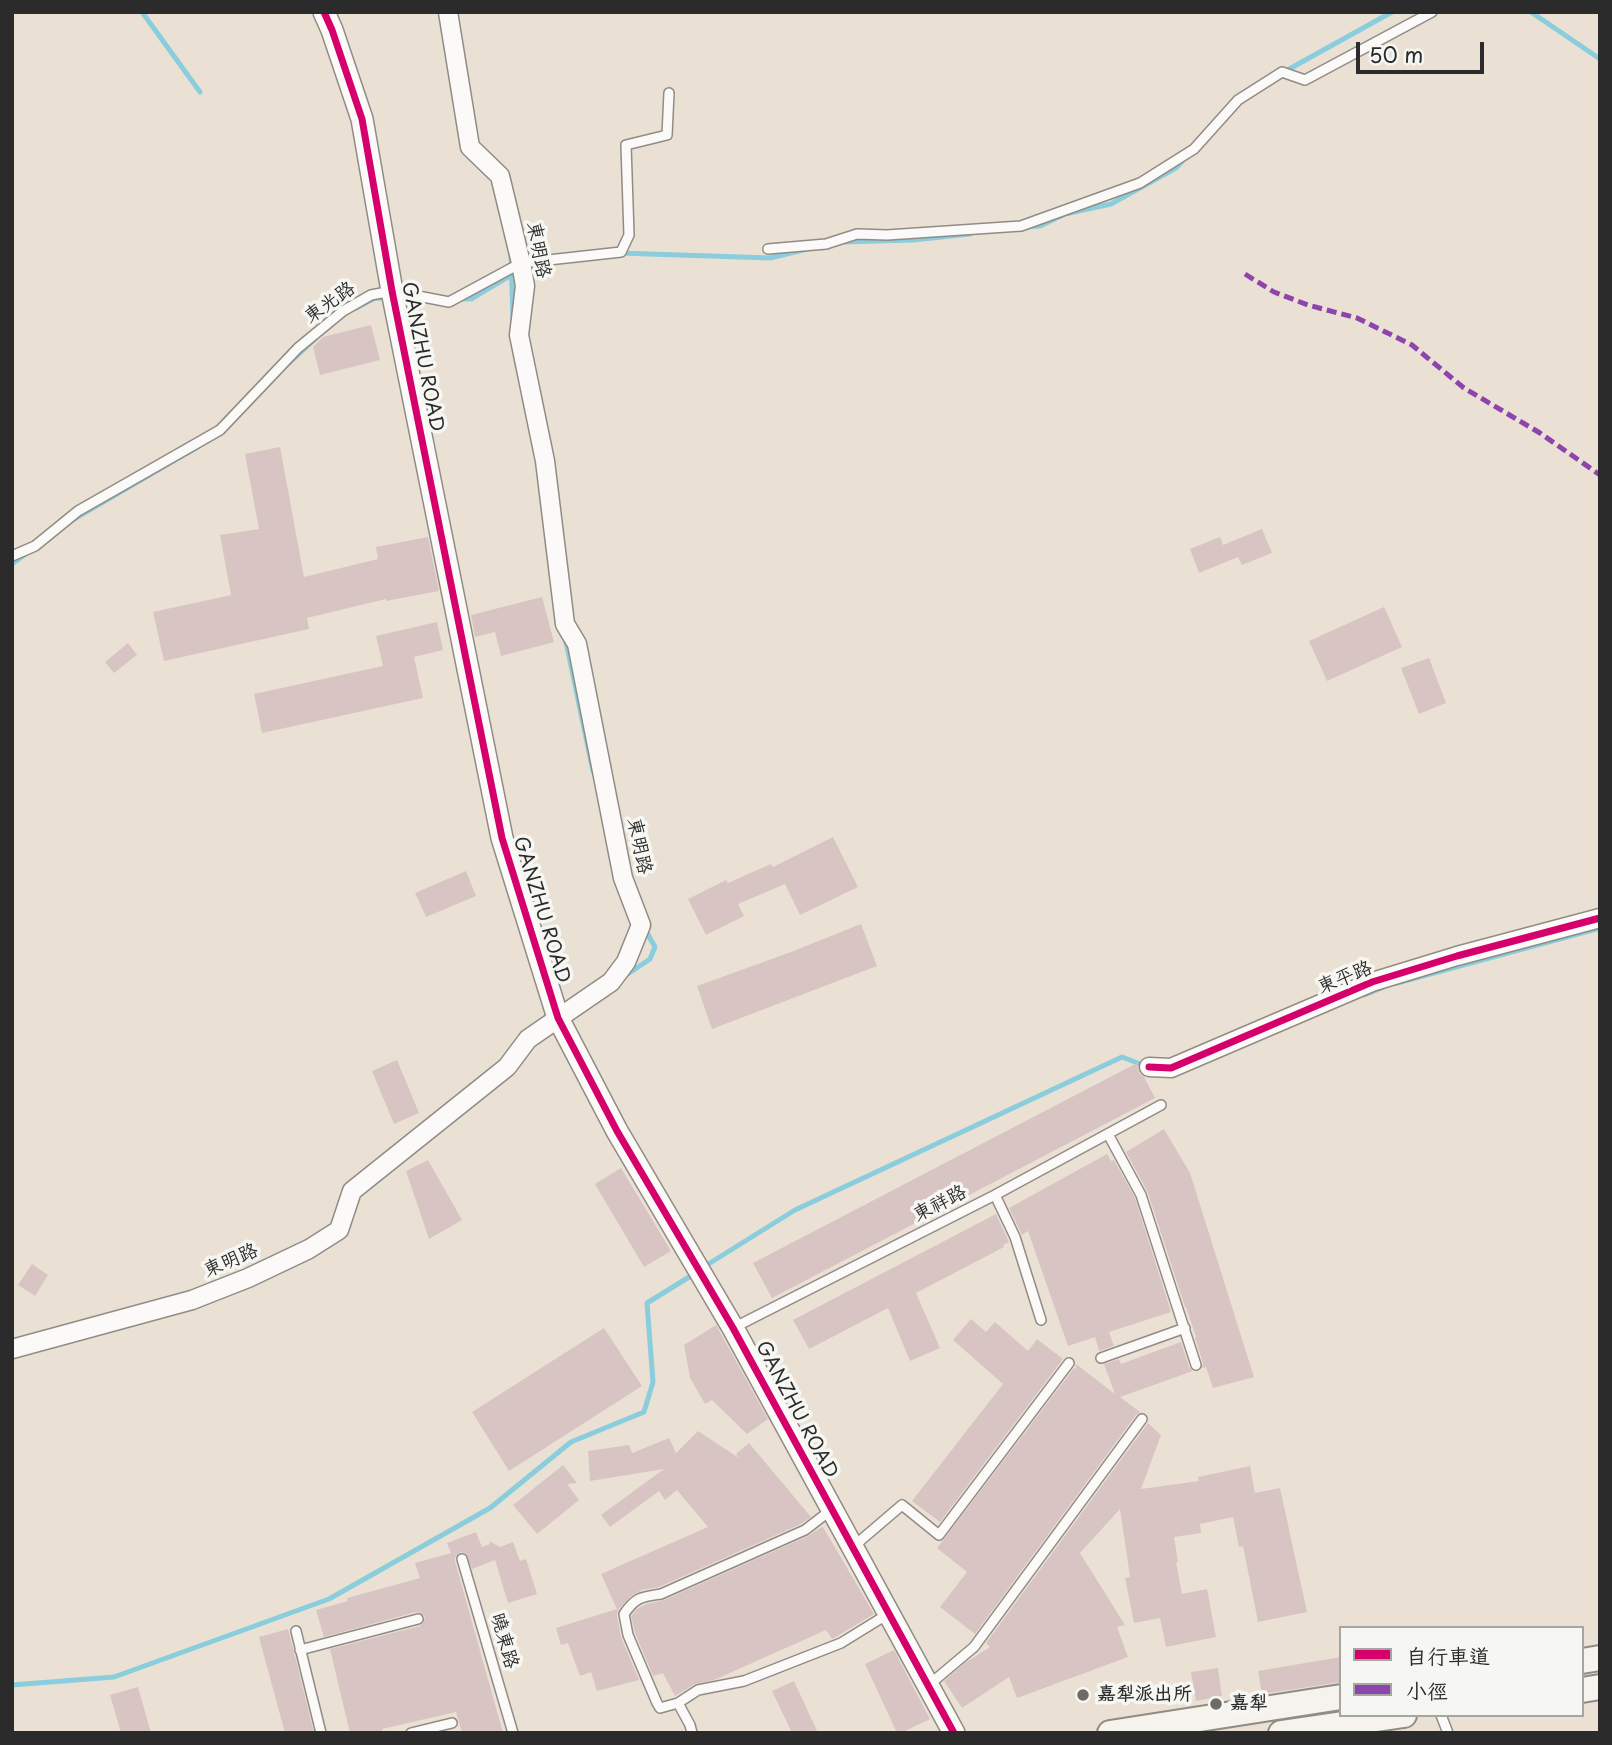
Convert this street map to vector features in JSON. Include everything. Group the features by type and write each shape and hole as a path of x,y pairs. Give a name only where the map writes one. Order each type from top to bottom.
{"main road":[{"path":"1110,1733 1339,1697"},
{"path":"1281,1733 1390,1717"}],"street":[{"name":"GANZHU ROAD","path":"324,12 362,119 392,291 502,838 558,1018 617,1131 733,1328 954,1733"},
{"name":"東明路","path":"12,1349 192,1300 248,1278 309,1249 339,1230 352,1191 507,1067 528,1039 611,982 626,962 641,925 623,878 577,644 565,624 545,461 519,335 525,286 521,263 500,176 470,147 448,12"},
{"name":"東平路","path":"1149,1067 1171,1068 1372,982 1600,918"}],"lane":[{"path":"768,249 826,244 857,234 887,235 1021,226 1140,183 1194,149 1238,100 1282,72 1305,80 1432,12"},
{"name":"東光路","path":"12,556 35,546 78,511 220,430 298,348 343,311 371,295 392,291 449,302 521,263 621,252 629,235 626,145 667,135 669,93"},
{"name":"東祥路","path":"733,1328 995,1195 1161,1105"},
{"path":"1108,1134 1142,1195 1196,1365"},
{"path":"995,1195 1015,1237 1041,1320"},
{"path":"1101,1358 1185,1328"},
{"path":"852,1547 902,1505 939,1535 1069,1363"},
{"path":"928,1685 974,1647 1142,1419"},
{"path":"832,1510 805,1530 661,1594 639,1597 632,1602 624,1614 628,1636 660,1708 678,1703 698,1690 744,1681 841,1643 890,1613"},
{"name":"曉東路","path":"462,1559 513,1733"},
{"path":"300,1650 418,1619"},
{"path":"296,1631 321,1733"},
{"path":"678,1703 692,1733"},
{"path":"411,1733 452,1723"}],"building":[{"path":"371,325 380,360 320,375 313,347 323,337"},
{"path":"280,447 304,577 378,559 376,547 428,537 439,591 386,599 307,618 309,629 164,661 153,612 231,595 220,535 259,529 245,454"},
{"path":"1262,529 1272,553 1242,565 1238,557 1199,573 1190,549 1220,537 1223,545"},
{"path":"542,597 554,642 501,656 495,632 475,637 471,615"},
{"path":"1384,607 1402,647 1327,681 1309,641"},
{"path":"437,622 443,650 414,657 423,698 262,733 254,694 383,666 376,636"},
{"path":"128,643 137,655 114,673 105,662"},
{"path":"1429,658 1446,703 1419,714 1401,668"},
{"path":"833,837 858,887 800,915 785,884 738,904 744,916 706,935 688,899 726,880 728,883 771,864 773,867"},
{"path":"466,871 476,896 426,917 415,893"},
{"path":"861,924 877,966 712,1029 697,986"},
{"path":"397,1060 419,1113 394,1124 372,1071"},
{"path":"1137,1063 1139,1073 1155,1098 772,1298 753,1263"},
{"path":"1164,1129 1190,1173 1254,1377 1213,1388 1206,1367 1202,1368 1196,1337 1148,1193 1126,1152"},
{"path":"1107,1154 1111,1161 1114,1160 1135,1198 1171,1312 1109,1332 1114,1346 1099,1351 1095,1337 1068,1346 1028,1231 1022,1235 1009,1208"},
{"path":"428,1160 462,1220 429,1239 406,1171"},
{"path":"621,1168 671,1251 644,1267 595,1184"},
{"path":"996,1214 1009,1242 1003,1245 1004,1247 916,1293 940,1348 910,1361 888,1308 809,1349 793,1320"},
{"path":"32,1264 48,1275 35,1296 18,1285"},
{"path":"971,1319 986,1332 995,1322 1028,1351 1037,1339 1063,1359 940,1522 912,1501 1003,1384 953,1340"},
{"path":"716,1325 768,1419 747,1434 712,1400 705,1404 690,1378 684,1345"},
{"path":"604,1328 642,1386 509,1471 472,1412"},
{"path":"1181,1342 1189,1367 1193,1371 1120,1397 1140,1412 975,1634 940,1607 967,1572 937,1548 1074,1368 1076,1369 1076,1364 1115,1394 1104,1364 1119,1359 1121,1364"},
{"path":"1148,1423 1161,1435 1141,1489 1199,1481 1198,1477 1250,1466 1255,1493 1280,1488 1307,1612 1258,1622 1243,1546 1239,1547 1233,1517 1200,1524 1201,1533 1174,1537 1176,1562 1182,1594 1207,1589 1216,1637 1166,1647 1160,1618 1134,1623 1125,1578 1130,1577 1120,1509 1080,1553 1125,1625 1117,1627 1128,1657 1017,1698 1009,1677 962,1708 944,1681 990,1647 986,1643"},
{"path":"698,1431 739,1458 736,1454 749,1443 811,1517 801,1524 659,1587 642,1590 631,1596 618,1610 617,1615 621,1637 639,1680 597,1691 591,1672 580,1676 568,1643 561,1645 556,1628 617,1609 601,1574 708,1527 677,1490 665,1500 659,1491 610,1527 601,1515 664,1469 590,1481 588,1451 629,1445 632,1453 669,1438 676,1453"},
{"path":"563,1465 577,1483 567,1484 579,1500 537,1534 513,1505"},
{"path":"823,1527 874,1614 832,1639 826,1630 714,1680 695,1684 675,1696 663,1673 653,1676 635,1633 631,1616 637,1609 664,1600"},
{"path":"476,1532 482,1547 490,1544 489,1541 500,1547 513,1542 520,1561 526,1559 537,1594 508,1603 495,1560 472,1569 466,1554 461,1552 455,1557 503,1733 462,1733 456,1712 382,1729 383,1733 350,1733 330,1649 420,1626 425,1617 416,1612 324,1637 316,1610 348,1601 347,1598 420,1578 415,1563 451,1553 447,1543"},
{"path":"288,1629 314,1733 285,1733 259,1637"},
{"path":"894,1650 930,1719 901,1733 897,1733 865,1664"},
{"path":"1339,1657 1339,1682 1262,1694 1258,1671"},
{"path":"1218,1668 1222,1696 1196,1701 1191,1672"},
{"path":"794,1681 818,1733 792,1733 772,1691"},
{"path":"138,1687 151,1733 121,1733 110,1695"}],"waterway":[{"path":"142,12 200,92"},
{"path":"1282,73 1392,12"},
{"path":"1531,12 1600,59"},
{"path":"1025,227 1040,226 1065,214 1111,204 1176,168 1184,159"},
{"path":"841,242 913,240 970,234"},
{"path":"619,253 770,258 807,249"},
{"path":"511,253 513,321"},
{"path":"459,299 471,299 518,271"},
{"path":"356,308 375,298 390,298"},
{"path":"289,363 315,339"},
{"path":"69,522 199,446"},
{"path":"12,564 27,553"},
{"path":"565,637 593,771"},
{"path":"1397,983 1600,928"},
{"path":"622,978 650,959 655,947 645,929"},
{"path":"1364,995 1384,987"},
{"path":"702,1268 795,1210 1122,1057 1148,1067"},
{"path":"12,1685 114,1677 329,1599 490,1508 571,1442 644,1412 653,1382 647,1303 694,1274"}],"marked path":[{"path":"1245,274 1274,292 1308,305 1357,318 1412,345 1464,388 1540,433 1600,475"}],"cycle path":[{"path":"324,12 362,119 392,291 502,838 558,1018 617,1131 733,1328 954,1733"},
{"path":"1149,1067 1171,1068 1372,982 1600,918"}],"place":[{"name":"嘉犁派出所","path":"1083,1695"},
{"name":"嘉犁","path":"1216,1704"}]}
